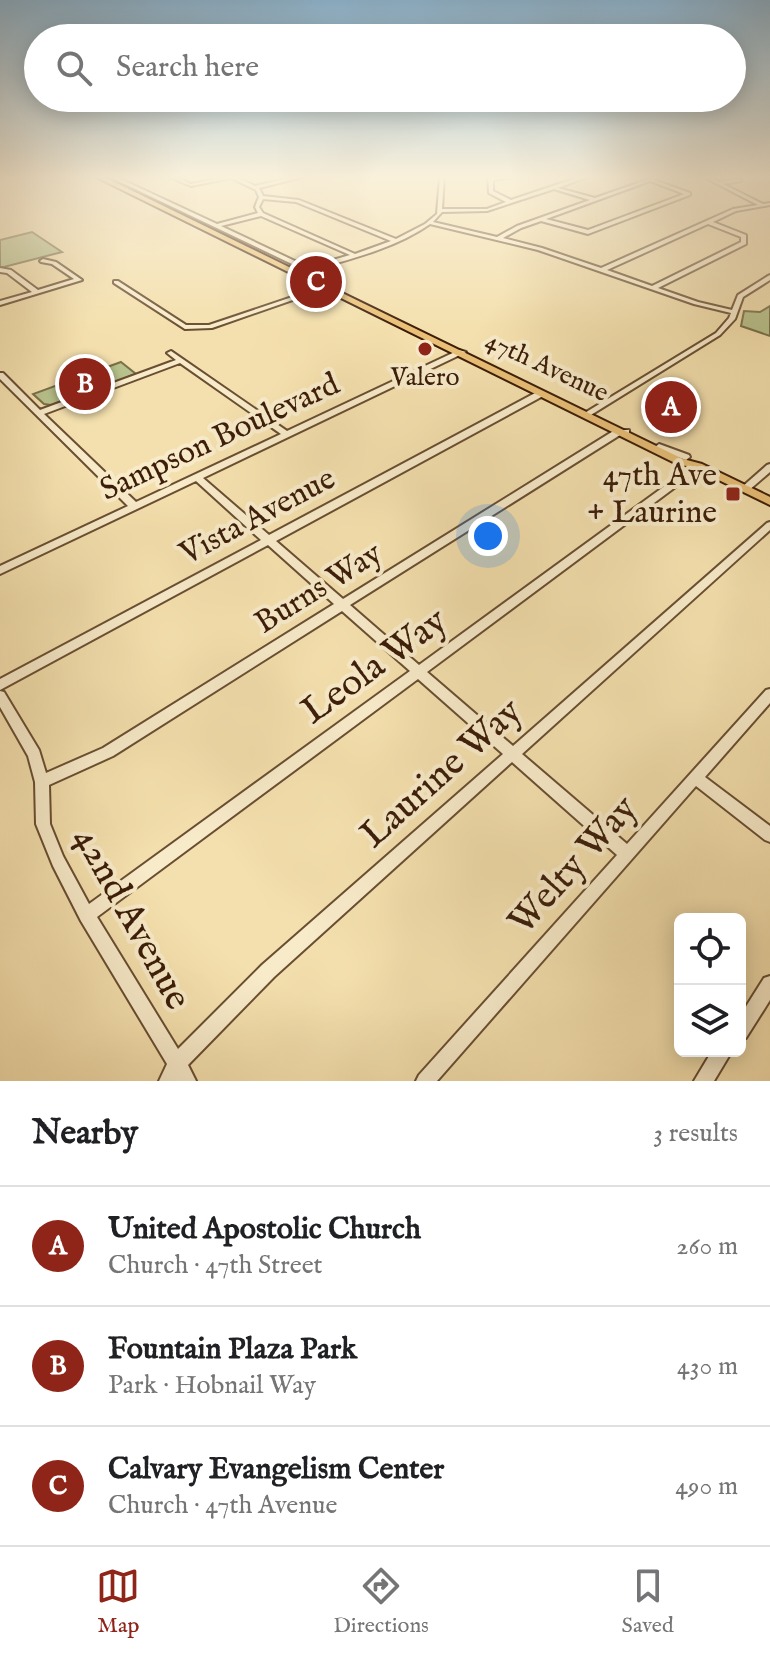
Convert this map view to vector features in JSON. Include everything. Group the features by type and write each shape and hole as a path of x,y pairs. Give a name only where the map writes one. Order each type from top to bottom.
{"main road":[{"name":"47th Avenue","path":"201,226 473,355 618,432 679,461 698,466"},
{"name":"47th Avenue","path":"462,352 467,358 540,394 686,457 698,466 770,501"}],"street":[{"path":"206,229 215,226"},
{"name":"47th Avenue","path":"217,226 295,263 294,270"},
{"path":"289,226 352,254"},
{"path":"360,226 394,240"},
{"path":"294,270 394,240 423,226"},
{"path":"445,226 540,249 706,306 734,312"},
{"path":"498,239 520,226"},
{"path":"567,226 588,232 603,226"},
{"path":"602,270 698,226"},
{"path":"653,288 744,243 744,236 739,232 722,226"},
{"path":"0,303 79,280 54,263 43,261"},
{"path":"0,270 9,271 37,292"},
{"path":"589,414 718,334 729,324 740,296 770,277"},
{"path":"116,282 185,327 195,329 210,327 327,287"},
{"name":"Sampson Boulevard","path":"0,570 462,352"},
{"path":"171,353 287,435"},
{"path":"39,413 181,360"},
{"path":"0,375 134,506"},
{"name":"Vista Avenue","path":"0,685 540,394"},
{"path":"618,432 628,433 686,457"},
{"name":"Burns Way","path":"42,782 108,752 618,432"},
{"name":"Leola Way","path":"87,915 698,466"},
{"path":"745,489 770,467"},
{"path":"196,477 627,854"},
{"name":"Laurine Way","path":"168,1081 176,1064 268,971 770,525"},
{"name":"Welty Way","path":"425,1081 770,694"},
{"name":"42nd Avenue","path":"0,696 30,746 42,782 46,835 87,915 187,1081"},
{"path":"696,778 770,835"},
{"path":"746,1025 770,984"},
{"path":"703,1081 719,1057"}],"green space":[{"path":"32,232 62,252 0,268 0,240"},
{"path":"770,306 770,336 741,326 744,311 760,312"},
{"path":"121,362 136,374 51,405 44,404 33,394"}],"place":[{"name":"Calvary Evangelism Center","path":"316,282"},
{"name":"Valero","path":"425,349"},
{"name":"Fountain Plaza Park","path":"85,384"},
{"name":"United Apostolic Church","path":"671,407"},
{"name":"47th Ave + Laurine","path":"733,494"}]}
